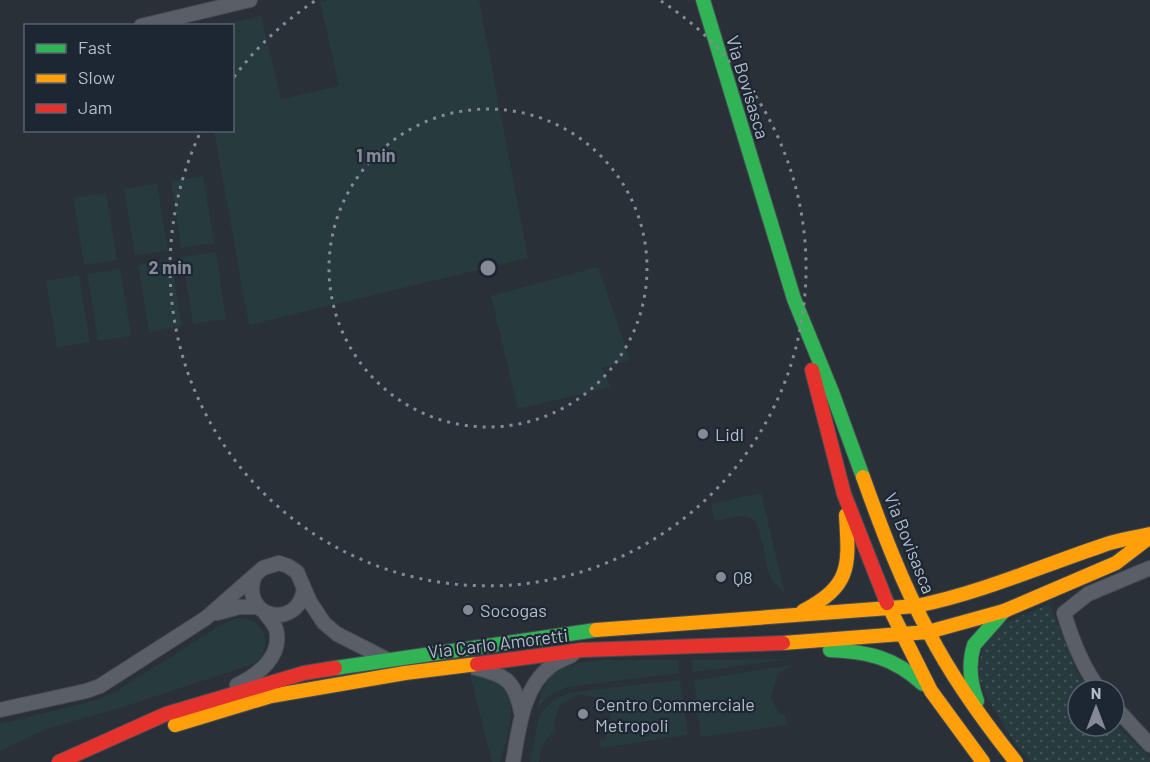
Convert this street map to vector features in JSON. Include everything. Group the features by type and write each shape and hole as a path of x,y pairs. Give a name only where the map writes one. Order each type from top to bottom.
{"street":[{"path":"149,24 250,0"},
{"name":"Via Bovisasca","path":"703,0 801,321 844,494 901,634 931,691 983,762"},
{"name":"Via Bovisasca","path":"801,321 824,370 902,576 928,632 961,688 1016,762"},
{"path":"790,616 820,603 836,591 842,583 847,565 844,494"},
{"name":"Via Carlo Amoretti","path":"59,762 166,714 304,673 575,632 916,606 952,599 1005,582 1103,545 1150,536"},
{"name":"Via Carlo Amoretti","path":"86,762 176,724 271,696 405,673 582,650 749,645 928,632 1004,611 1116,562 1150,536"},
{"path":"0,710 99,686 206,618 263,568 279,563 288,566 301,578 304,588 324,623 337,633 386,659"},
{"path":"1091,678 1073,644 1064,613 1088,594 1150,568"},
{"name":"Via Carlo Amoretti","path":"209,700 255,676 275,651 277,640 275,628 252,594 255,575"},
{"path":"206,618 239,607 284,615 298,605 304,588"},
{"path":"984,721 972,684 971,654 974,645 1004,611"},
{"path":"749,645 838,650 880,656 897,663 931,691"},
{"path":"521,712 540,677 552,666 582,650"},
{"path":"465,666 496,673 508,680 518,693 521,712 513,762"},
{"path":"1126,719 1150,745"}],"green space":[{"path":"330,0 479,0 528,258 249,325 214,132 234,132 234,24 226,24 261,16 281,99 339,86 320,2"},
{"path":"203,176 214,243 181,248 171,181"},
{"path":"157,183 168,250 135,255 124,189"},
{"path":"106,193 117,260 84,265 73,198"},
{"path":"216,252 226,319 193,324 182,257"},
{"path":"171,259 182,326 149,332 138,265"},
{"path":"598,267 630,360 602,368 611,387 518,409 491,296"},
{"path":"120,269 131,336 98,341 87,274"},
{"path":"79,275 90,342 57,348 46,281"},
{"path":"761,493 785,594 769,574 755,521 743,516 718,521 714,518 711,504"},
{"path":"1049,604 1081,678 1066,678 1066,738 1126,738 1126,735 1150,757 1150,762 1031,762 1016,745 987,697 980,680 979,663 984,646 1003,624"},
{"path":"246,618 259,626 265,637 264,650 256,663 126,706 46,729 0,751 0,724 97,700 115,692 218,627 233,619"},
{"path":"789,659 693,672 692,660"},
{"path":"604,660 678,660 679,673 567,687 549,696 537,709 546,684 559,670 578,663"},
{"path":"793,665 777,674 771,698 779,713 785,715 787,725 701,737 694,680"},
{"path":"470,674 478,674 494,680 505,690 509,699 511,709 509,730 500,762 492,762"},
{"path":"680,680 688,735 601,748 600,739 605,740 611,719 602,700 580,694 559,705 554,726 556,729 544,744 539,762 530,762 538,720 545,708 557,698 569,693"}],"traffic: fast":[{"path":"703,0 794,299 832,392 863,477"},
{"path":"977,701 971,673 974,645 1004,611"},
{"path":"335,668 596,630"},
{"path":"830,650 857,652 891,662 923,684"}],"traffic: slow":[{"path":"863,477 893,556 929,633 970,700 1016,762"},
{"path":"803,611 831,592 839,583 844,572 847,561 846,515"},
{"path":"596,630 916,606 986,587 1107,544 1150,534"},
{"path":"783,643 928,632 1004,611 1116,563 1150,537"},
{"path":"887,603 931,691 983,762"},
{"path":"175,725 271,696 405,673 477,664"}],"traffic: jam":[{"path":"812,370 844,494 887,603"},
{"path":"477,664 582,650 783,643"},
{"path":"59,762 166,714 304,673 335,668"}],"place":[{"name":"Lidl","path":"703,434"},
{"name":"Q8","path":"721,577"},
{"name":"Socogas","path":"468,610"},
{"name":"Centro Commerciale Metropoli","path":"583,714"}]}
